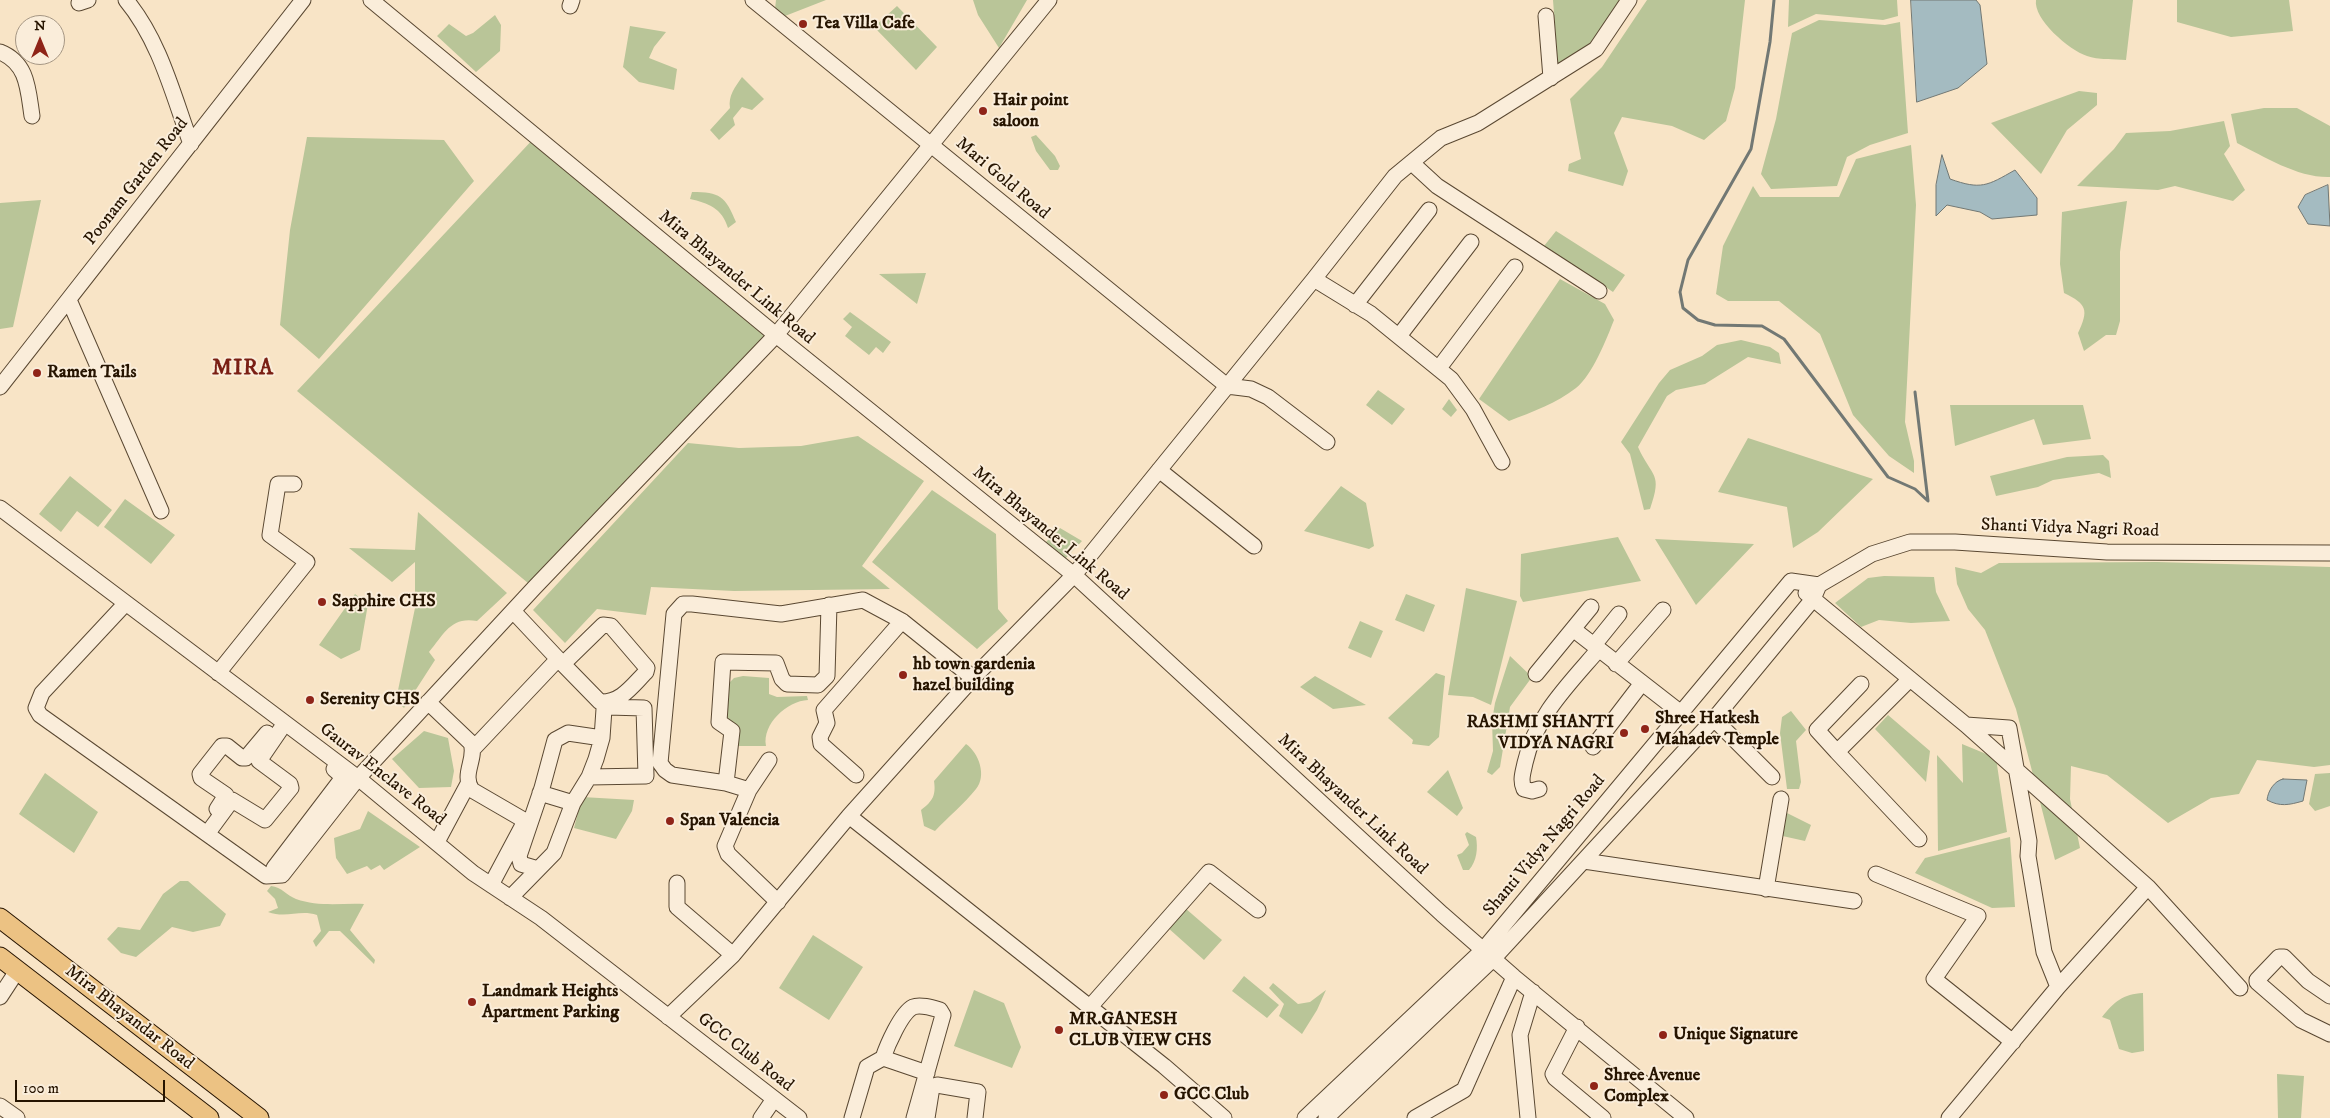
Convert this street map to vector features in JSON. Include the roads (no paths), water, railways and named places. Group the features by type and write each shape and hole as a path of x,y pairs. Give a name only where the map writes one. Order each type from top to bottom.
{"main road":[{"name":"Mira Bhayandar Road","path":"0,918 259,1118"},
{"name":"Mira Bhayandar Road","path":"0,957 209,1118"},
{"path":"96,993 138,1045 220,1118"},
{"path":"78,1018 138,1045 248,1118"}],"street":[{"path":"126,0 140,18 156,48 191,144"},
{"name":"Poonam Garden Road","path":"0,387 303,0"},
{"name":"Mira Bhayander Link Road","path":"371,0 776,336 1074,575 1435,908 1514,977 1686,1118"},
{"name":"Mari Gold Road","path":"754,0 771,6 932,145 1227,386"},
{"path":"274,868 292,854 428,702 776,336 1049,0"},
{"path":"668,1017 733,955 849,816 973,678 1074,575 1395,176 1441,138 1478,124 1596,49 1629,0"},
{"path":"1546,16 1550,78"},
{"path":"0,52 14,60 21,68 26,80 32,116"},
{"path":"1412,163 1437,186 1600,290"},
{"path":"1355,304 1429,210"},
{"path":"1399,336 1471,242"},
{"path":"1439,368 1515,267"},
{"path":"1314,279 1355,304 1399,336 1451,378 1473,409 1502,462"},
{"path":"69,300 161,511"},
{"path":"1227,386 1251,389 1268,397 1326,442"},
{"path":"1159,470 1254,546"},
{"path":"218,673 307,562 270,535 278,484 294,484"},
{"name":"Gaurav Enclave Road","path":"0,508 282,720 358,778 491,885 541,918 668,1017"},
{"name":"Shanti Vidya Nagri Road","path":"1489,954 1584,861 1714,719 1813,599 1819,585 1872,554 1910,542 1955,542 2107,552 2330,552"},
{"path":"1791,581 1819,585"},
{"path":"1791,581 1966,725 2148,887 2240,988"},
{"name":"Shanti Vidya Nagri Road","path":"1489,954 1681,713 1791,581"},
{"path":"749,790 726,783 672,775 660,763 674,614 683,604 781,614 863,600 902,621 973,678"},
{"path":"126,604 42,693 36,708 40,715 266,876 282,875 292,854 341,780 342,776 334,769 338,763"},
{"path":"726,783 732,731 720,722 723,662 776,663 782,679 787,684 818,685 826,676 829,605"},
{"path":"1536,674 1591,607"},
{"path":"1616,664 1663,610"},
{"path":"437,842 468,784 473,749 561,661 603,625 611,626 647,668 646,672 624,696 606,702 596,699 561,661 514,611"},
{"path":"1539,790 1524,789 1520,781 1528,747 1541,720 1619,614"},
{"path":"856,775 821,744 820,737 827,723 824,710 902,621"},
{"path":"1573,629 1681,713"},
{"path":"1837,752 1910,679"},
{"path":"1593,747 1642,683"},
{"path":"1861,684 1817,730 1919,839"},
{"path":"428,702 464,734 473,749"},
{"path":"510,898 554,853 573,803 589,776 602,738 606,708 640,706 644,708 648,772 646,776 589,776"},
{"path":"1714,719 1772,777"},
{"path":"204,832 226,796 201,778 200,774 224,745 242,758 246,758 282,720"},
{"path":"204,832 232,800 265,820 291,788 290,784 259,761 282,720"},
{"path":"1966,725 2008,728 2029,841 2028,856 2044,952 2058,987"},
{"path":"538,869 521,864 519,861 552,747 558,737 568,734 602,738"},
{"path":"769,760 749,790 725,842 726,850 778,902"},
{"path":"468,784 472,790 522,819 524,823 491,885"},
{"path":"540,793 573,803"},
{"path":"1766,889 1781,800"},
{"path":"849,816 1164,1066 1224,1118"},
{"path":"1584,861 1854,901"},
{"path":"1089,1008 1209,872 1258,910"},
{"path":"1876,874 1978,916 1934,978 2013,1042"},
{"path":"677,883 677,906 733,955"},
{"path":"1949,1118 2058,987 2148,887"},
{"path":"1306,1118 1399,1039 1489,954"},
{"path":"2330,996 2308,980 2284,957 2279,957 2257,980 2301,1020 2330,1034"},
{"path":"0,997 17,970"},
{"path":"1414,1118 1464,1090 1514,977"},
{"path":"1528,1118 1520,1035 1533,992"},
{"path":"852,1118 864,1073 867,1068 883,1058 889,1039 910,1009 919,1006 940,1010 943,1018 914,1118"},
{"name":"GCC Club Road","path":"668,1017 799,1118"},
{"path":"1577,1027 1553,1074 1587,1111 1603,1118"},
{"path":"1326,1118 1399,1039"},
{"path":"883,1058 927,1073"},
{"path":"927,1118 932,1087 937,1085 978,1092 975,1118"},
{"path":"761,1118 774,1099"},
{"path":"0,1106 17,1118"}],"water":[{"path":"1911,0 1976,0 1980,5 1987,64 1958,88 1917,102"},
{"path":"1942,155 1950,179 1969,184 1984,185 2015,170 2037,198 2037,215 1992,219 1980,212 1947,205 1936,216 1936,185"},
{"path":"2328,185 2330,226 2308,224 2298,207 2305,195"},
{"path":"2283,779 2307,780 2303,801 2285,805 2267,800 2272,787"}],"waterway":[{"path":"1774,0 1770,42 1751,149 1688,260 1680,292 1683,308 1698,320 1715,325 1762,326 1784,339 1888,477 1915,489 1928,501 1915,392"}],"place":[{"name":"Tea Villa Cafe","path":"803,24"},
{"name":"Hair point saloon","path":"983,111"},
{"name":"Ramen Tails","path":"37,373"},
{"name":"Sapphire CHS","path":"322,602"},
{"name":"hb town gardenia hazel building","path":"903,675"},
{"name":"Serenity CHS","path":"310,700"},
{"name":"Shree Hatkesh Mahadev Temple","path":"1645,729"},
{"name":"RASHMI SHANTI VIDYA NAGRI","path":"1624,733"},
{"name":"Span Valencia","path":"670,821"},
{"name":"Landmark Heights Apartment Parking","path":"472,1002"},
{"name":"MR.GANESH CLUB VIEW CHS","path":"1059,1030"},
{"name":"Unique Signature","path":"1663,1035"},
{"name":"Shree Avenue Complex","path":"1594,1086"},
{"name":"GCC Club","path":"1164,1095"}],"district":[{"name":"MIRA","path":"243,369"}]}
